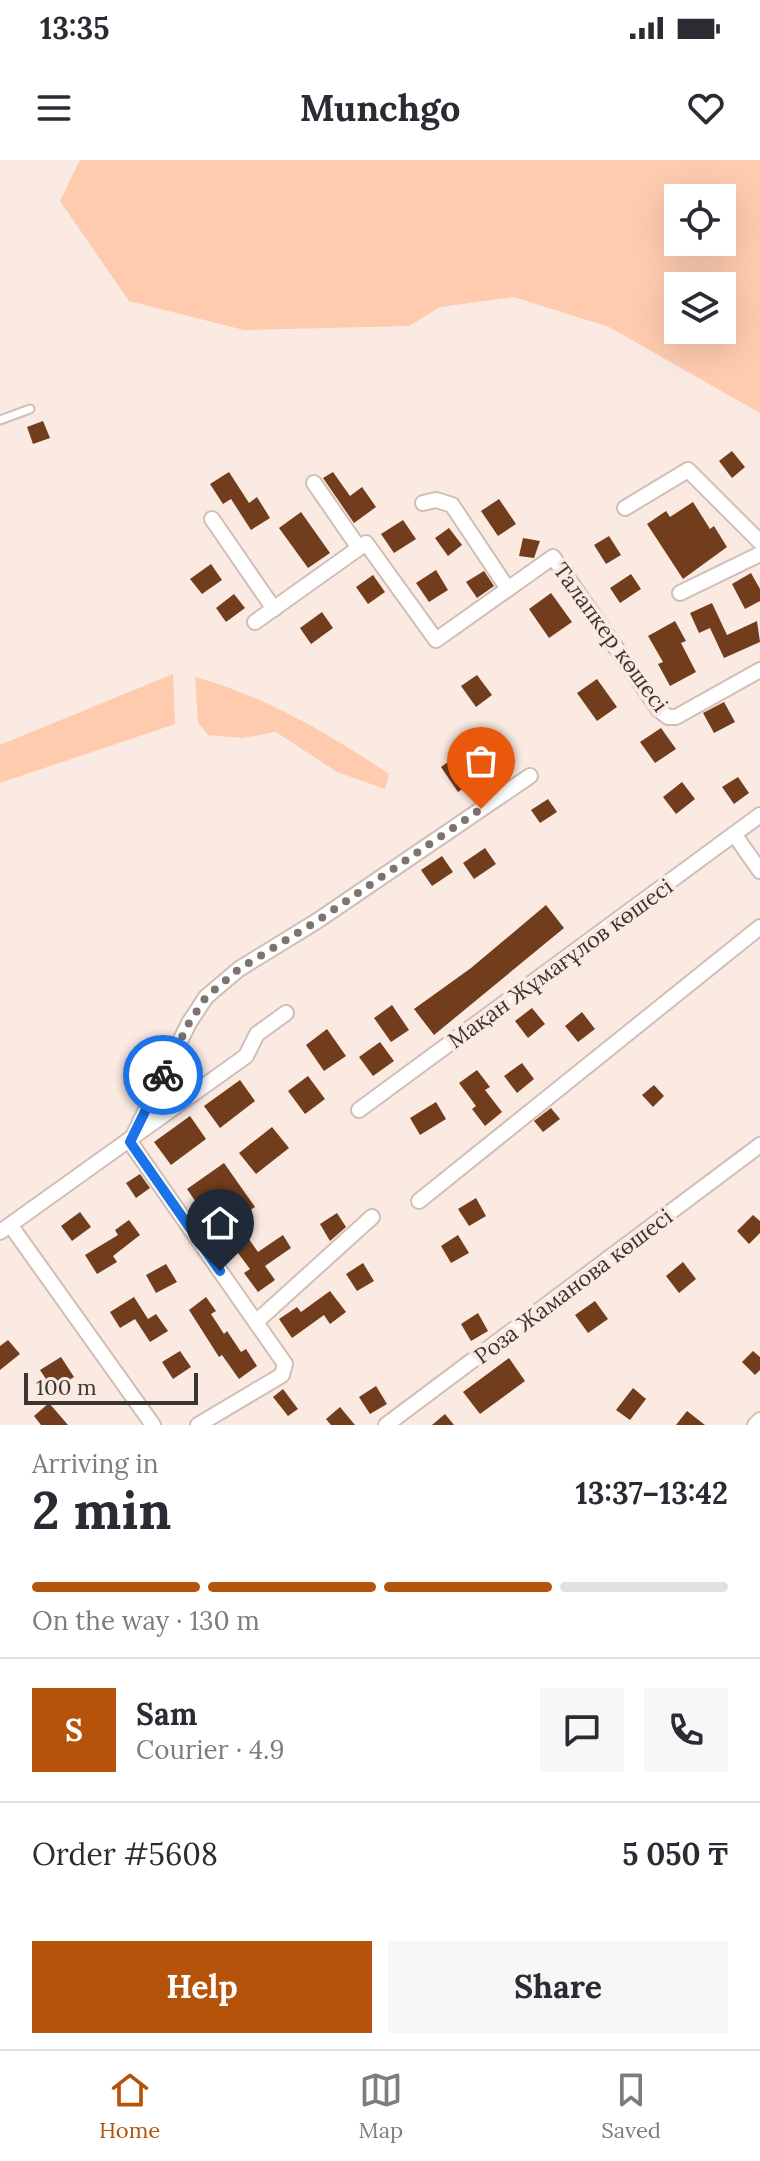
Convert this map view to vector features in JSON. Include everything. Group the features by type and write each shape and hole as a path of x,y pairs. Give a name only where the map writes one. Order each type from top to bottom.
{"street":[{"path":"625,508 688,470 760,542"},
{"name":"Талапкер көшесі","path":"314,483 359,548 366,543 372,548 436,640 553,557 659,710 668,717 676,717 760,670"},
{"path":"423,503 436,500 452,505 508,589"},
{"path":"212,519 274,609"},
{"path":"255,622 359,548"},
{"path":"680,593 760,554"},
{"path":"130,1142 189,1023 206,997 239,969 317,921 530,776"},
{"name":"Мақан Жұмағұлов көшесі","path":"359,1110 760,815"},
{"path":"734,834 760,871"},
{"path":"419,1201 760,927"},
{"path":"153,1425 6,1229 246,1056 257,1034 286,1013"},
{"path":"130,1142 285,1364 282,1375 198,1425"},
{"name":"Роза Жаманова көшесі","path":"386,1425 760,1145"},
{"path":"256,1322 372,1217"},
{"path":"755,1425 760,1420"}],"lane":[{"path":"0,420 30,409"}],"shaded area":[{"path":"80,160 760,160 760,413 609,327 514,297 440,307 409,326 244,330 129,301 60,201"},
{"path":"173,674 175,724 0,783 0,745"},
{"path":"195,677 271,705 319,730 389,774 385,789 337,772 276,732 242,738 208,735 198,722"}],"building":[{"path":"43,421 50,438 33,444 27,427"},
{"path":"732,451 745,467 732,478 719,461"},
{"path":"229,472 249,503 257,497 270,518 251,530 231,499 223,504 210,484"},
{"path":"333,472 350,496 362,487 376,507 354,523 323,478"},
{"path":"499,499 516,524 498,536 481,511"},
{"path":"693,502 710,529 714,526 727,547 683,579 647,524 666,511 670,517"},
{"path":"301,512 330,553 308,568 279,528"},
{"path":"403,520 416,539 394,553 381,534"},
{"path":"449,528 462,545 448,556 435,538"},
{"path":"609,536 621,555 606,564 594,545"},
{"path":"523,538 540,541 534,558 519,556"},
{"path":"211,564 222,580 202,594 190,579"},
{"path":"436,570 448,590 429,602 416,583"},
{"path":"484,571 494,586 477,598 466,582"},
{"path":"751,573 760,589 760,601 745,609 732,584"},
{"path":"631,574 641,589 620,603 610,588"},
{"path":"373,575 385,592 368,604 356,587"},
{"path":"551,593 572,622 549,638 529,609"},
{"path":"234,594 245,608 226,622 216,608"},
{"path":"712,603 727,635 757,621 760,642 724,658 710,628 699,633 690,613"},
{"path":"322,612 333,628 311,644 300,628"},
{"path":"675,621 686,641 681,643 696,672 670,686 658,664 663,662 648,636"},
{"path":"477,675 492,695 476,707 461,686"},
{"path":"597,679 617,707 597,721 577,693"},
{"path":"724,702 735,722 714,733 703,713"},
{"path":"661,728 676,749 655,763 640,742"},
{"path":"466,749 484,774 458,792 441,767"},
{"path":"738,777 749,793 734,804 722,787"},
{"path":"682,782 695,799 676,814 663,797"},
{"path":"548,799 557,812 540,823 531,810"},
{"path":"485,848 496,864 474,879 463,863"},
{"path":"442,856 453,872 432,886 421,870"},
{"path":"546,905 564,928 434,1035 414,1009 471,968"},
{"path":"392,1005 409,1030 391,1042 374,1018"},
{"path":"532,1008 545,1024 528,1038 515,1021"},
{"path":"582,1012 595,1029 578,1042 565,1026"},
{"path":"327,1029 346,1056 324,1071 306,1045"},
{"path":"380,1042 394,1061 373,1076 359,1057"},
{"path":"522,1063 534,1079 517,1093 504,1076"},
{"path":"477,1070 490,1087 485,1090 502,1112 485,1126 472,1109 476,1106 459,1083"},
{"path":"308,1076 325,1099 305,1114 288,1091"},
{"path":"240,1080 255,1101 220,1128 204,1106"},
{"path":"654,1085 664,1096 653,1107 642,1095"},
{"path":"436,1102 446,1119 420,1135 410,1118"},
{"path":"551,1108 560,1119 543,1132 534,1121"},
{"path":"190,1116 206,1139 171,1165 154,1142"},
{"path":"272,1127 289,1148 256,1174 239,1153"},
{"path":"224,1163 255,1207 232,1222 218,1200 202,1211 187,1189"},
{"path":"140,1174 150,1188 136,1198 126,1183"},
{"path":"476,1198 486,1216 469,1226 458,1209"},
{"path":"80,1212 91,1227 72,1241 61,1226"},
{"path":"337,1213 346,1227 330,1241 320,1224"},
{"path":"753,1215 760,1221 760,1233 749,1244 737,1231"},
{"path":"129,1220 140,1235 113,1256 117,1262 97,1274 85,1255 118,1235 115,1230"},
{"path":"246,1235 258,1252 283,1235 291,1248 265,1266 275,1280 258,1292 244,1273 250,1269 232,1245"},
{"path":"458,1235 469,1253 451,1263 441,1246"},
{"path":"683,1262 696,1279 679,1293 666,1276"},
{"path":"363,1263 374,1281 357,1291 346,1274"},
{"path":"166,1264 177,1282 156,1293 146,1275"},
{"path":"330,1291 346,1312 330,1324 324,1315 292,1338 279,1319 297,1307 301,1312"},
{"path":"134,1297 148,1319 156,1314 168,1331 150,1342 135,1319 120,1328 110,1312"},
{"path":"206,1297 216,1311 211,1314 224,1334 227,1331 241,1352 246,1349 257,1366 239,1379 222,1355 219,1357 189,1310"},
{"path":"595,1301 608,1319 588,1333 575,1315"},
{"path":"478,1313 488,1331 471,1341 461,1324"},
{"path":"8,1340 20,1354 0,1370 0,1346"},
{"path":"180,1351 191,1367 173,1379 162,1362"},
{"path":"753,1351 760,1357 760,1370 755,1375 742,1362"},
{"path":"61,1357 74,1377 53,1390 40,1370"},
{"path":"509,1358 525,1381 480,1414 463,1392"},
{"path":"376,1386 387,1404 370,1414 359,1397"},
{"path":"633,1388 646,1399 630,1420 616,1410"},
{"path":"283,1389 298,1409 288,1416 273,1397"},
{"path":"49,1403 68,1425 41,1425 34,1416"},
{"path":"340,1407 355,1425 331,1425 326,1419"},
{"path":"687,1411 705,1425 676,1425"},
{"path":"445,1414 454,1425 432,1425"}],"way so far":[{"path":"163,1075 206,997 239,969 317,921 481,809"}],"route":[{"path":"163,1075 130,1142 220,1271"}]}
